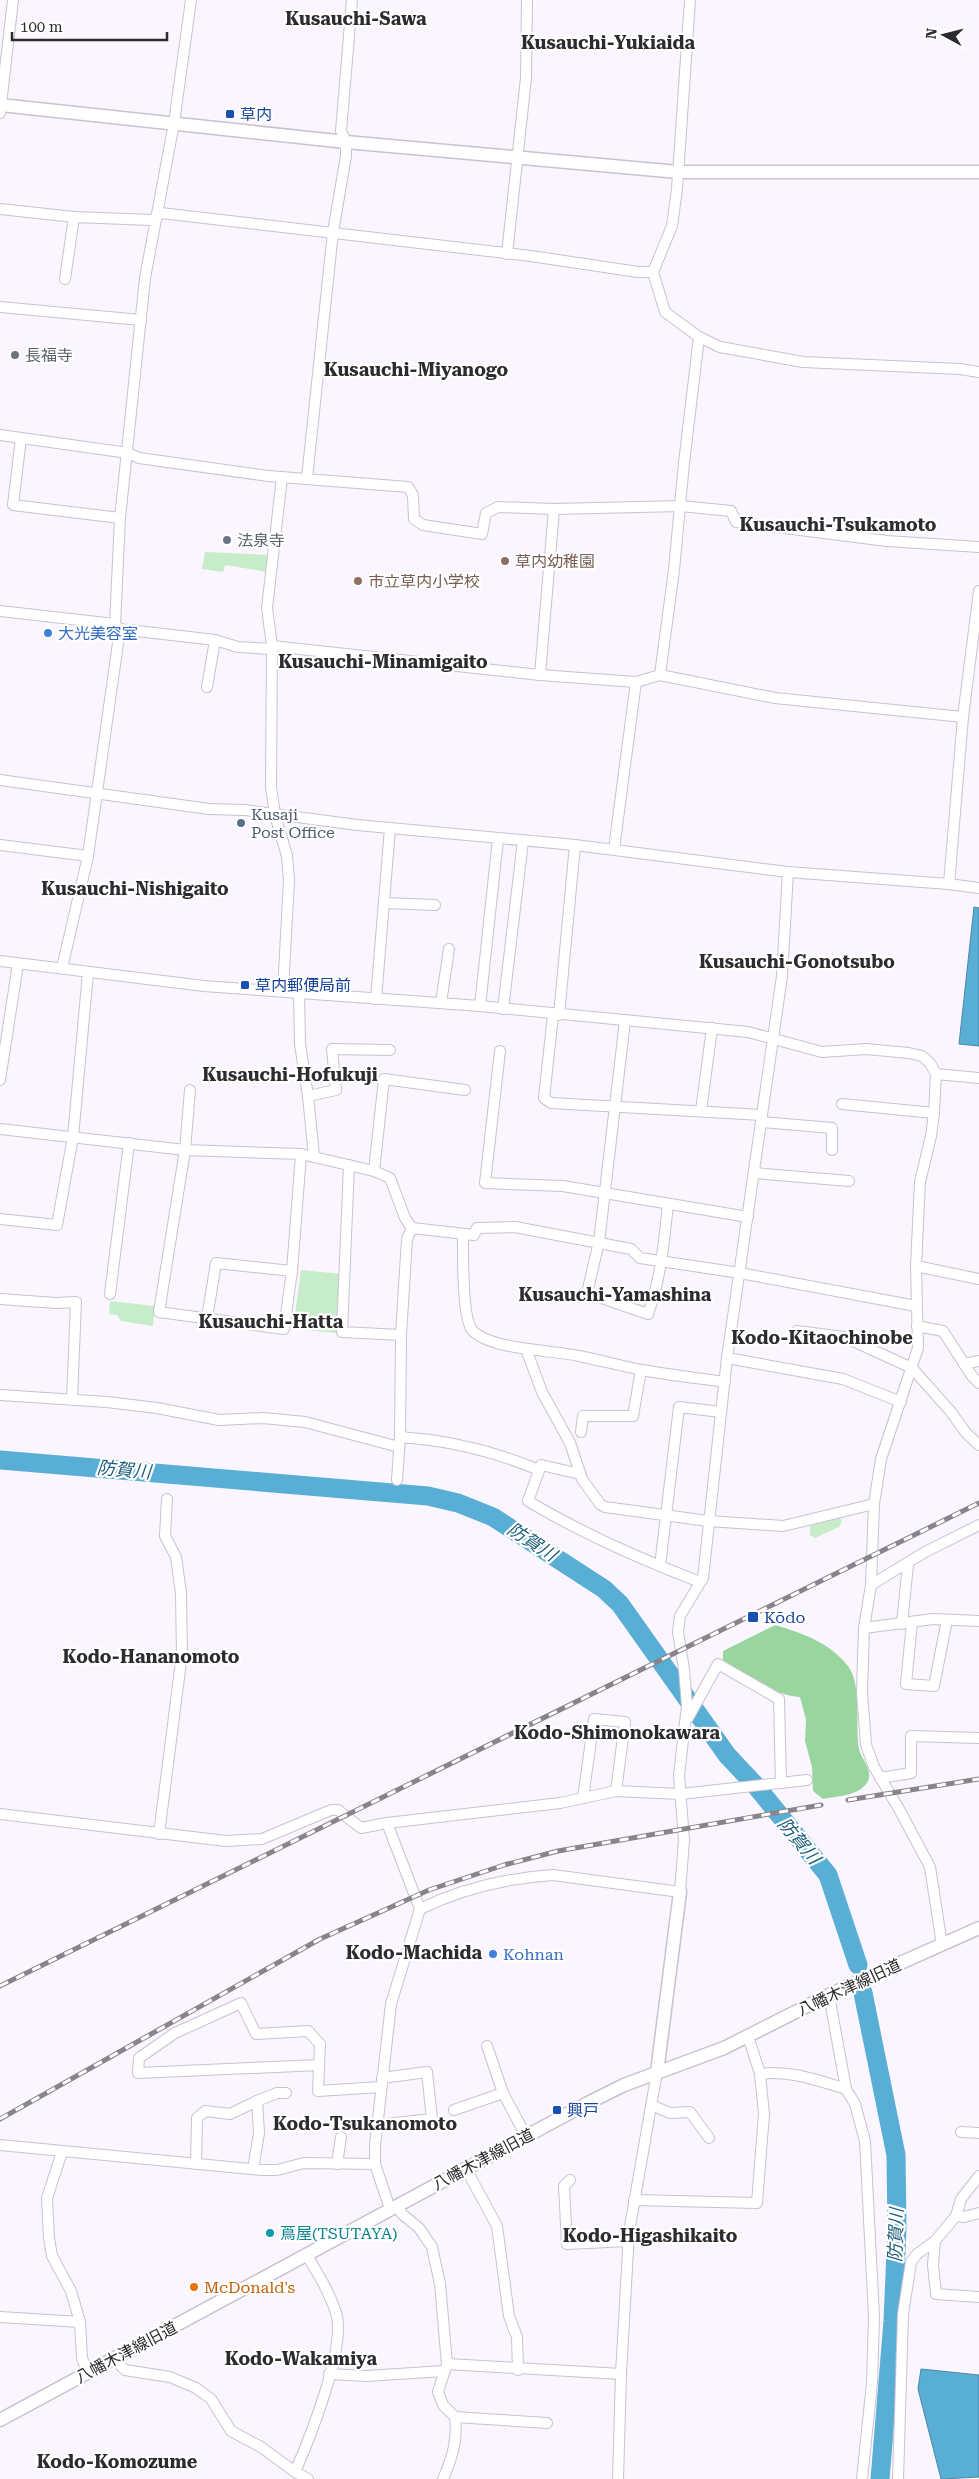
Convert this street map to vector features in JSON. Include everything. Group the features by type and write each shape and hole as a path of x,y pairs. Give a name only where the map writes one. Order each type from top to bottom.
{"street":[{"path":"13,0 1,108 678,172 979,172"},
{"path":"62,968 88,856 97,794 118,627 120,518 145,278 174,123 190,0"},
{"path":"307,478 332,232 346,156 346,142 341,132 352,0"},
{"path":"508,254 526,78 527,0"},
{"path":"690,0 678,172 672,226 653,272 665,312 699,336 720,347 803,362 960,369 979,372"},
{"path":"0,209 74,217 152,220 161,213 332,232 638,272 653,272"},
{"path":"65,280 74,217"},
{"path":"0,307 141,320"},
{"path":"660,674 681,506 684,462 699,336"},
{"path":"0,435 128,453 140,458 282,477 408,487 413,495 414,519 423,525 482,534 486,513 498,507 554,509 681,506 731,511 736,522 741,523 887,541 979,547"},
{"path":"21,438 13,505 120,518"},
{"path":"282,477 267,608 272,648 271,787 287,856 290,880 283,991"},
{"path":"540,675 554,509"},
{"path":"950,884 963,717 979,591"},
{"path":"0,612 215,640 238,647 272,648 540,675 636,682 660,674 776,698 963,717"},
{"path":"207,688 215,640"},
{"path":"614,849 636,682"},
{"path":"0,780 209,809 614,849 788,872 950,884 979,888"},
{"path":"376,998 390,828"},
{"path":"480,1006 498,839"},
{"path":"503,1009 523,841"},
{"path":"0,845 88,856"},
{"path":"575,845 556,1015 544,1098 552,1103 701,1112 832,1128 832,1150"},
{"path":"618,2479 628,2241 657,2072 680,1892 684,1840 679,1775 685,1723 686,1686 678,1632 680,1616 703,1578 727,1358 782,976 788,872"},
{"path":"385,903 435,905"},
{"path":"440,1003 449,949"},
{"path":"0,961 204,986 480,1006 556,1015 712,1028 748,1032 773,1038 792,1046 822,1052 866,1049 922,1056 930,1063 936,1074 932,1136 920,1182 916,1266 918,1348 881,1459 874,1504 871,1585 864,1628 862,1692 868,1752 880,1778 899,1808 930,1867 942,1945"},
{"path":"0,1080 18,964"},
{"path":"0,1219 57,1226 73,1137 88,973"},
{"path":"299,992 300,1044 314,1156"},
{"path":"625,1021 599,1242 587,1293 648,1314 656,1291 662,1261 668,1204"},
{"path":"701,1112 712,1028"},
{"path":"308,1096 336,1090 332,1048 390,1050"},
{"path":"500,1051 485,1183 562,1186 748,1218"},
{"path":"936,1074 979,1078"},
{"path":"374,1172 384,1079 464,1090"},
{"path":"190,1090 184,1150 159,1312 284,1329 292,1271 301,1154"},
{"path":"842,1104 934,1113"},
{"path":"0,1129 184,1150 314,1156 390,1178 405,1218 412,1228 474,1235 477,1228 515,1227 631,1249 640,1258 740,1273 916,1306"},
{"path":"110,1294 128,1143"},
{"path":"349,1165 342,1332 401,1336"},
{"path":"754,1173 849,1181"},
{"path":"397,1480 401,1336 407,1239 412,1228"},
{"path":"463,1235 464,1282 469,1322 473,1330 503,1344 577,1355 641,1370 725,1382"},
{"path":"207,1318 216,1263 292,1271"},
{"path":"916,1266 979,1279"},
{"path":"0,1299 56,1303 76,1302 72,1399"},
{"path":"917,1326 944,1331 964,1364 979,1383"},
{"path":"797,1331 844,1337 912,1368 951,1412 966,1433 979,1445"},
{"path":"526,1348 542,1392 570,1443 580,1474 592,1494 605,1507 708,1521 783,1526 874,1504"},
{"path":"727,1358 843,1379 901,1402"},
{"path":"964,1364 979,1361"},
{"path":"581,1432 583,1416 633,1416 641,1370"},
{"path":"0,1395 72,1399 157,1408 219,1420 263,1418 305,1422 399,1442 424,1438 512,1459 539,1470"},
{"path":"660,1566 679,1407 721,1412"},
{"path":"580,1474 541,1465 528,1501 570,1526 700,1582"},
{"path":"159,1834 182,1654 181,1593 176,1557 166,1536 167,1499"},
{"path":"871,1585 925,1552 979,1525"},
{"path":"908,1564 906,1684 934,1686 947,1620"},
{"path":"864,1628 947,1620 979,1621"},
{"path":"685,1723 718,1664 779,1699 781,1783"},
{"path":"583,1798 594,1719 625,1722 616,1791"},
{"path":"880,1778 911,1773 911,1736 979,1738"},
{"path":"0,1814 226,1841 262,1839 331,1810 338,1810 361,1828 387,1823 484,1813 616,1791 681,1794 807,1780"},
{"path":"387,1823 420,1910 390,2004 377,2125 375,2164 394,2208 420,2228 432,2247 440,2284 446,2368 438,2392 442,2405 455,2417 547,2424"},
{"path":"420,1910 438,1900 478,1888 509,1880 544,1876 680,1892"},
{"name":"八幡木津線旧道","path":"0,2420 616,2089 657,2072 690,2062 748,2036 828,1995 979,1928"},
{"path":"828,1995 846,2089 855,2104 865,2141 874,2317 872,2382 862,2479"},
{"path":"319,2065 138,2073 139,2058 175,2033 241,2003 256,2034 308,2031 320,2044 318,2091 382,2082 427,2072 432,2119 377,2125"},
{"path":"634,2200 757,2203 764,2114 760,2074 748,2036"},
{"path":"487,2046 503,2093 526,2136"},
{"path":"760,2074 778,2072 801,2075 846,2089"},
{"path":"196,2164 197,2118 205,2111 230,2114 277,2093 286,2093"},
{"path":"454,2110 503,2093"},
{"path":"253,2169 259,2133 257,2101"},
{"path":"651,2105 670,2114 690,2112 709,2138"},
{"path":"961,2132 979,2133"},
{"path":"337,2164 341,2137"},
{"path":"0,2145 253,2169 277,2170 304,2163 375,2164"},
{"path":"62,2152 47,2198 49,2238 52,2256 71,2291 80,2322 82,2358 87,2372"},
{"path":"466,2169 497,2226 509,2316 517,2337 518,2370"},
{"path":"898,2479 903,2314 911,2262 917,2254 935,2241 956,2216 961,2199 979,2176"},
{"path":"570,2180 564,2186 566,2244 628,2241"},
{"path":"956,2216 979,2213"},
{"path":"935,2241 933,2266 936,2294 979,2297"},
{"path":"295,2472 315,2425 336,2349 337,2314 306,2254"},
{"path":"0,2317 80,2322"},
{"path":"114,2358 126,2370 170,2377 196,2388 211,2400 231,2431 308,2479"},
{"path":"329,2374 367,2376 446,2368 621,2374"},
{"path":"443,2479 457,2433 455,2417"}],"green space":[{"path":"205,552 270,555 268,572 225,565 223,572 202,569"},
{"path":"301,1270 342,1274 338,1333 293,1329"},
{"path":"110,1301 155,1306 153,1326 121,1321 117,1315 109,1314"},
{"path":"840,1518 842,1521 839,1527 815,1538 810,1535 810,1526"},
{"path":"775,1625 805,1635 824,1645 848,1666 857,1694 859,1749 869,1772 868,1781 860,1790 842,1796 823,1799 813,1791 812,1767 805,1741 806,1720 800,1697 770,1689 723,1660 723,1651"}],"water":[{"path":"974,907 979,908 979,1046 959,1044"},
{"path":"921,2369 979,2375 979,2477 941,2479 918,2389"}],"waterway":[{"name":"防賀川","path":"0,1460 428,1496 458,1503 493,1517 604,1589 620,1604 727,1755 756,1786 828,1875 858,1965"},
{"name":"防賀川","path":"863,1993 896,2155 897,2228 893,2321 880,2479"}],"railway":[{"path":"0,1986 979,1503"},
{"path":"848,1800 979,1779"},
{"path":"0,2119 320,1939 429,1890 504,1865 558,1851 821,1805"}],"place":[{"name":"草内","path":"230,114"},
{"name":"長福寺","path":"15,355"},
{"name":"法泉寺","path":"227,540"},
{"name":"草内幼稚園","path":"505,561"},
{"name":"市立草内小学校","path":"358,581"},
{"name":"大光美容室","path":"48,633"},
{"name":"Kusaji Post Office","path":"241,823"},
{"name":"草内郵便局前","path":"245,985"},
{"name":"Kōdo","path":"753,1617"},
{"name":"Kohnan","path":"493,1954"},
{"name":"興戸","path":"557,2110"},
{"name":"蔦屋(TSUTAYA)","path":"270,2233"},
{"name":"McDonald's","path":"194,2287"}],"district":[{"name":"Kusauchi-Sawa","path":"356,19"},
{"name":"Kusauchi-Yukiaida","path":"608,43"},
{"name":"Kusauchi-Miyanogo","path":"416,370"},
{"name":"Kusauchi-Tsukamoto","path":"838,525"},
{"name":"Kusauchi-Minamigaito","path":"383,662"},
{"name":"Kusauchi-Nishigaito","path":"135,889"},
{"name":"Kusauchi-Gonotsubo","path":"797,962"},
{"name":"Kusauchi-Hofukuji","path":"290,1075"},
{"name":"Kusauchi-Yamashina","path":"615,1295"},
{"name":"Kusauchi-Hatta","path":"271,1322"},
{"name":"Kodo-Kitaochinobe","path":"822,1338"},
{"name":"Kodo-Hananomoto","path":"151,1657"},
{"name":"Kodo-Shimonokawara","path":"617,1733"},
{"name":"Kodo-Machida","path":"414,1953"},
{"name":"Kodo-Tsukanomoto","path":"365,2124"},
{"name":"Kodo-Higashikaito","path":"650,2236"},
{"name":"Kodo-Wakamiya","path":"301,2359"},
{"name":"Kodo-Komozume","path":"117,2462"}]}
